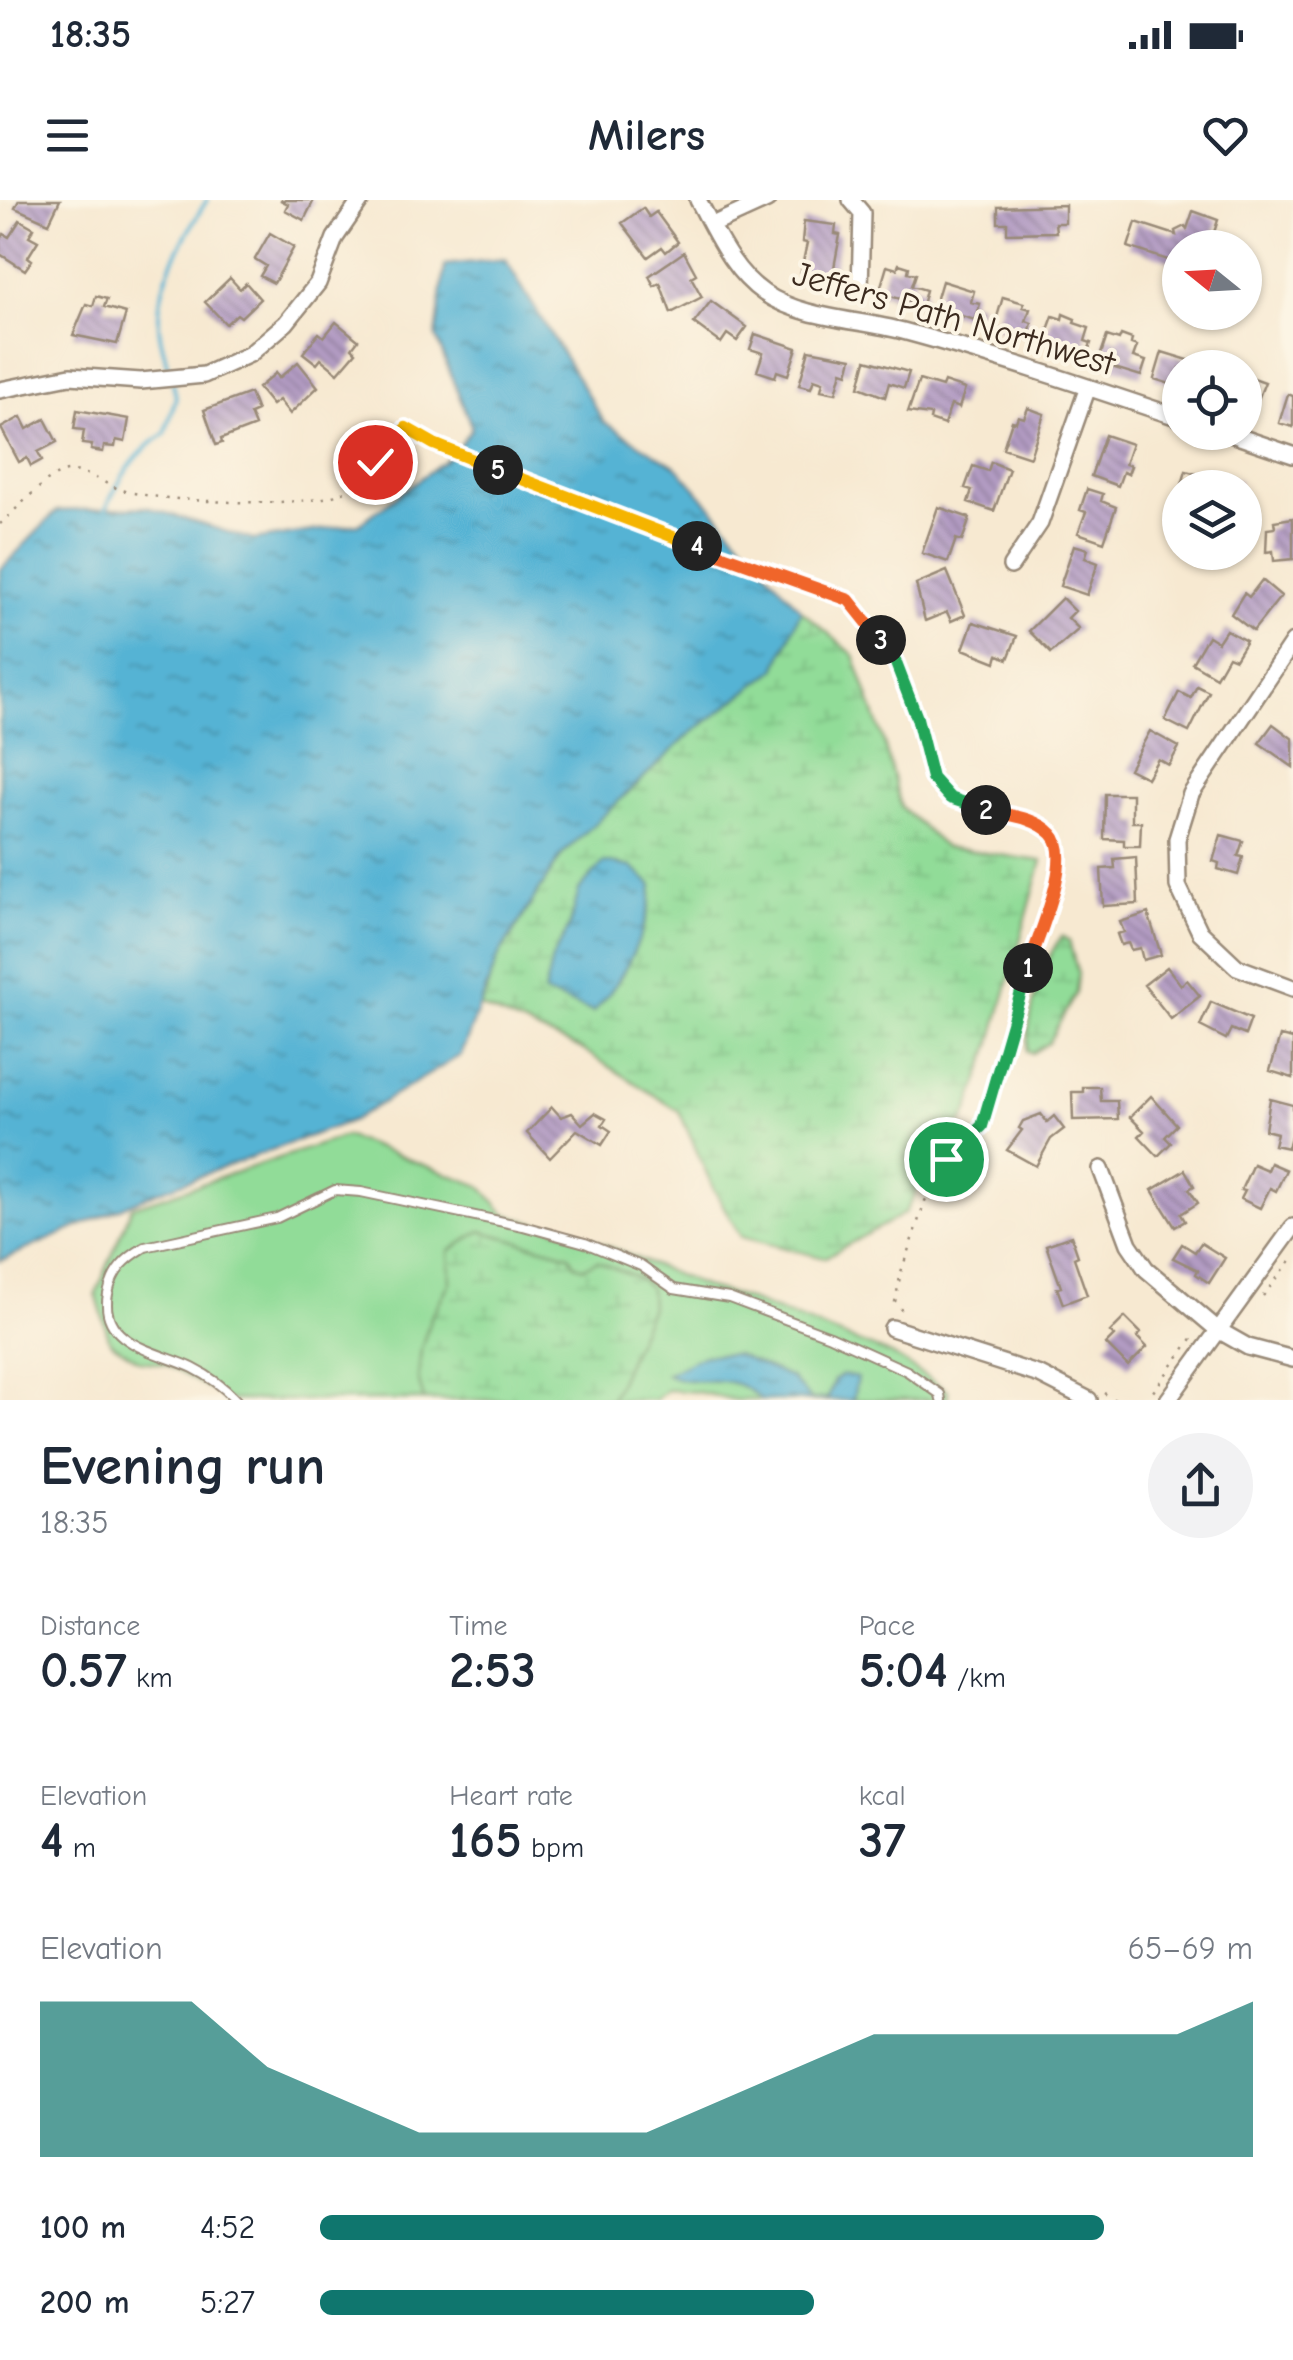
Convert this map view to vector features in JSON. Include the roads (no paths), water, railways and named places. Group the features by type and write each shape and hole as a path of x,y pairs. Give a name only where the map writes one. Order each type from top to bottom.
{"street":[{"path":"0,390 70,376 141,382 204,374 250,354 286,323 318,283 334,238 361,200"},
{"name":"Jeffers Path Northwest","path":"698,200 728,256 761,291 795,310 864,320 986,353 1162,412"},
{"path":"712,225 766,200"},
{"path":"851,200 862,213 860,288"},
{"path":"1011,566 1040,523 1088,387"},
{"path":"1262,445 1293,455"},
{"path":"1293,642 1286,666 1191,794 1177,839 1178,886 1200,932 1237,967 1293,988"},
{"path":"1101,1168 1129,1244 1146,1269 1212,1325 1248,1347 1293,1359"},
{"path":"1168,1400 1212,1325 1293,1227"},
{"path":"892,1328 1095,1396"}],"lane":[{"path":"236,1400 196,1369 128,1341 107,1309 112,1280 126,1258 145,1247 277,1218 335,1190 374,1194 507,1222 585,1243 641,1266 674,1289 729,1298 830,1336 924,1381 940,1394 940,1400"}],"water":[{"path":"505,259 604,422 678,468 801,610 776,669 690,734 562,854 499,955 461,1055 353,1120 159,1191 0,1261 0,570 57,511 147,507 253,540 359,524 452,455 472,428 436,337 445,265"},
{"path":"604,862 632,867 652,885 646,918 633,953 593,1012 544,993 552,959 570,925 579,890"},
{"path":"735,1354 791,1378 811,1400 761,1400 737,1384 666,1374 704,1355"},
{"path":"843,1375 857,1378 853,1400 811,1400 828,1398 834,1380"}],"waterway":[{"path":"170,374 160,335 161,299 172,264 207,200"},
{"path":"104,513 128,468 144,449 165,434 176,397 173,383"}]}
